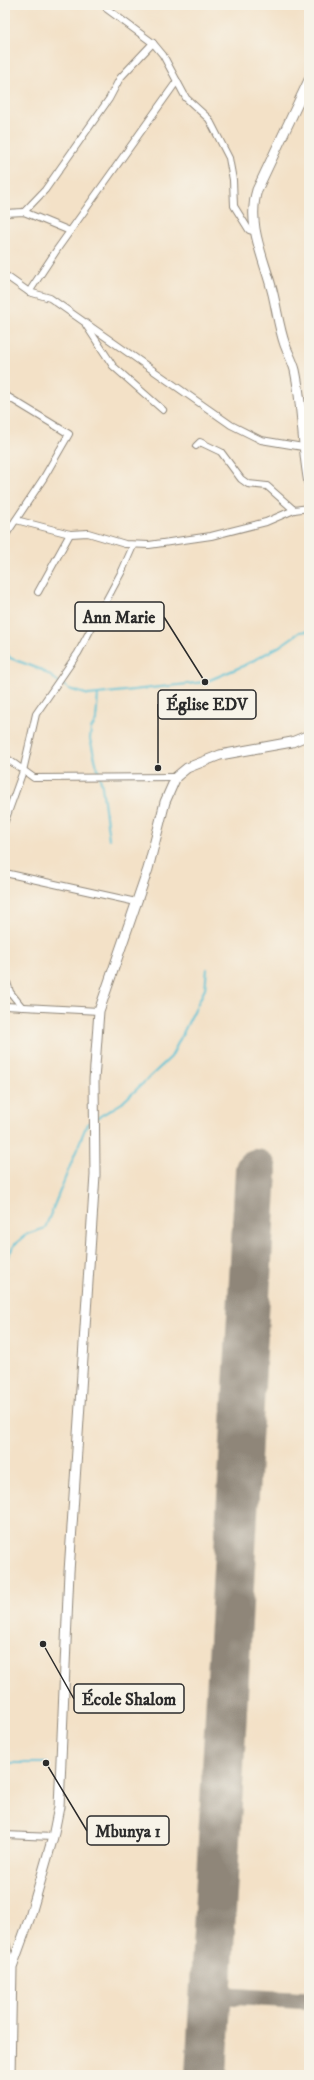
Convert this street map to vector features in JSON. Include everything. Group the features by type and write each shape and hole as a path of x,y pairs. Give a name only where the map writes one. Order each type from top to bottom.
{"street":[{"path":"108,9 154,43 163,55 186,98 208,119 229,158 233,180 234,206 249,230 255,232"},
{"path":"24,212 45,190 109,99 120,78 154,43"},
{"path":"309,80 257,190 252,205 255,232 273,294 276,317 295,370 309,483"},
{"path":"29,292 70,231 178,81"},
{"path":"5,213 24,212 70,231"},
{"path":"5,275 29,292 50,298 231,425 261,440 304,447"},
{"path":"84,322 113,366 163,410"},
{"path":"5,395 69,434 56,458 5,536"},
{"path":"196,446 200,442 221,452 241,479 248,484 267,486 294,510"},
{"path":"16,520 70,534 88,533 133,546 211,536 266,522 294,510 309,508"},
{"path":"38,592 70,534"},
{"path":"5,819 22,771 36,714 78,653 122,571 133,546"},
{"path":"12,1967 30,1917 53,1837 59,1807 69,1572 95,1175 94,1080 99,1012 148,869 165,802 176,777 187,768 220,755 292,742 309,735"},
{"path":"5,757 22,771 34,778 176,777"},
{"path":"5,873 136,902"},
{"path":"5,976 10,992 22,1007"},
{"path":"5,1006 99,1012"},
{"path":"5,1835 53,1837"},
{"path":"5,1937 12,1967 8,2058 10,2075"}],"waterway":[{"path":"5,650 10,658 42,670 69,689 89,695 205,682 243,666 280,646 300,632 309,631"},
{"path":"98,694 96,721 91,729 90,739 102,786 109,839"},
{"path":"97,1118 122,1103 171,1057 205,989 207,969"},
{"path":"5,1261 15,1244 27,1234 45,1228 87,1124 92,1121"},
{"path":"5,1763 46,1763"}],"taxiway":[{"path":"211,1983 216,1990 228,1996 309,2001"},
{"path":"210,2008 217,2000 228,1996"}],"runway":[{"path":"206,2075 256,1170"}],"place":[{"name":"Ann Marie","path":"205,682"},
{"name":"Église EDV","path":"158,768"},
{"name":"École Shalom","path":"43,1644"},
{"name":"Mbunya 1","path":"46,1763"}]}
